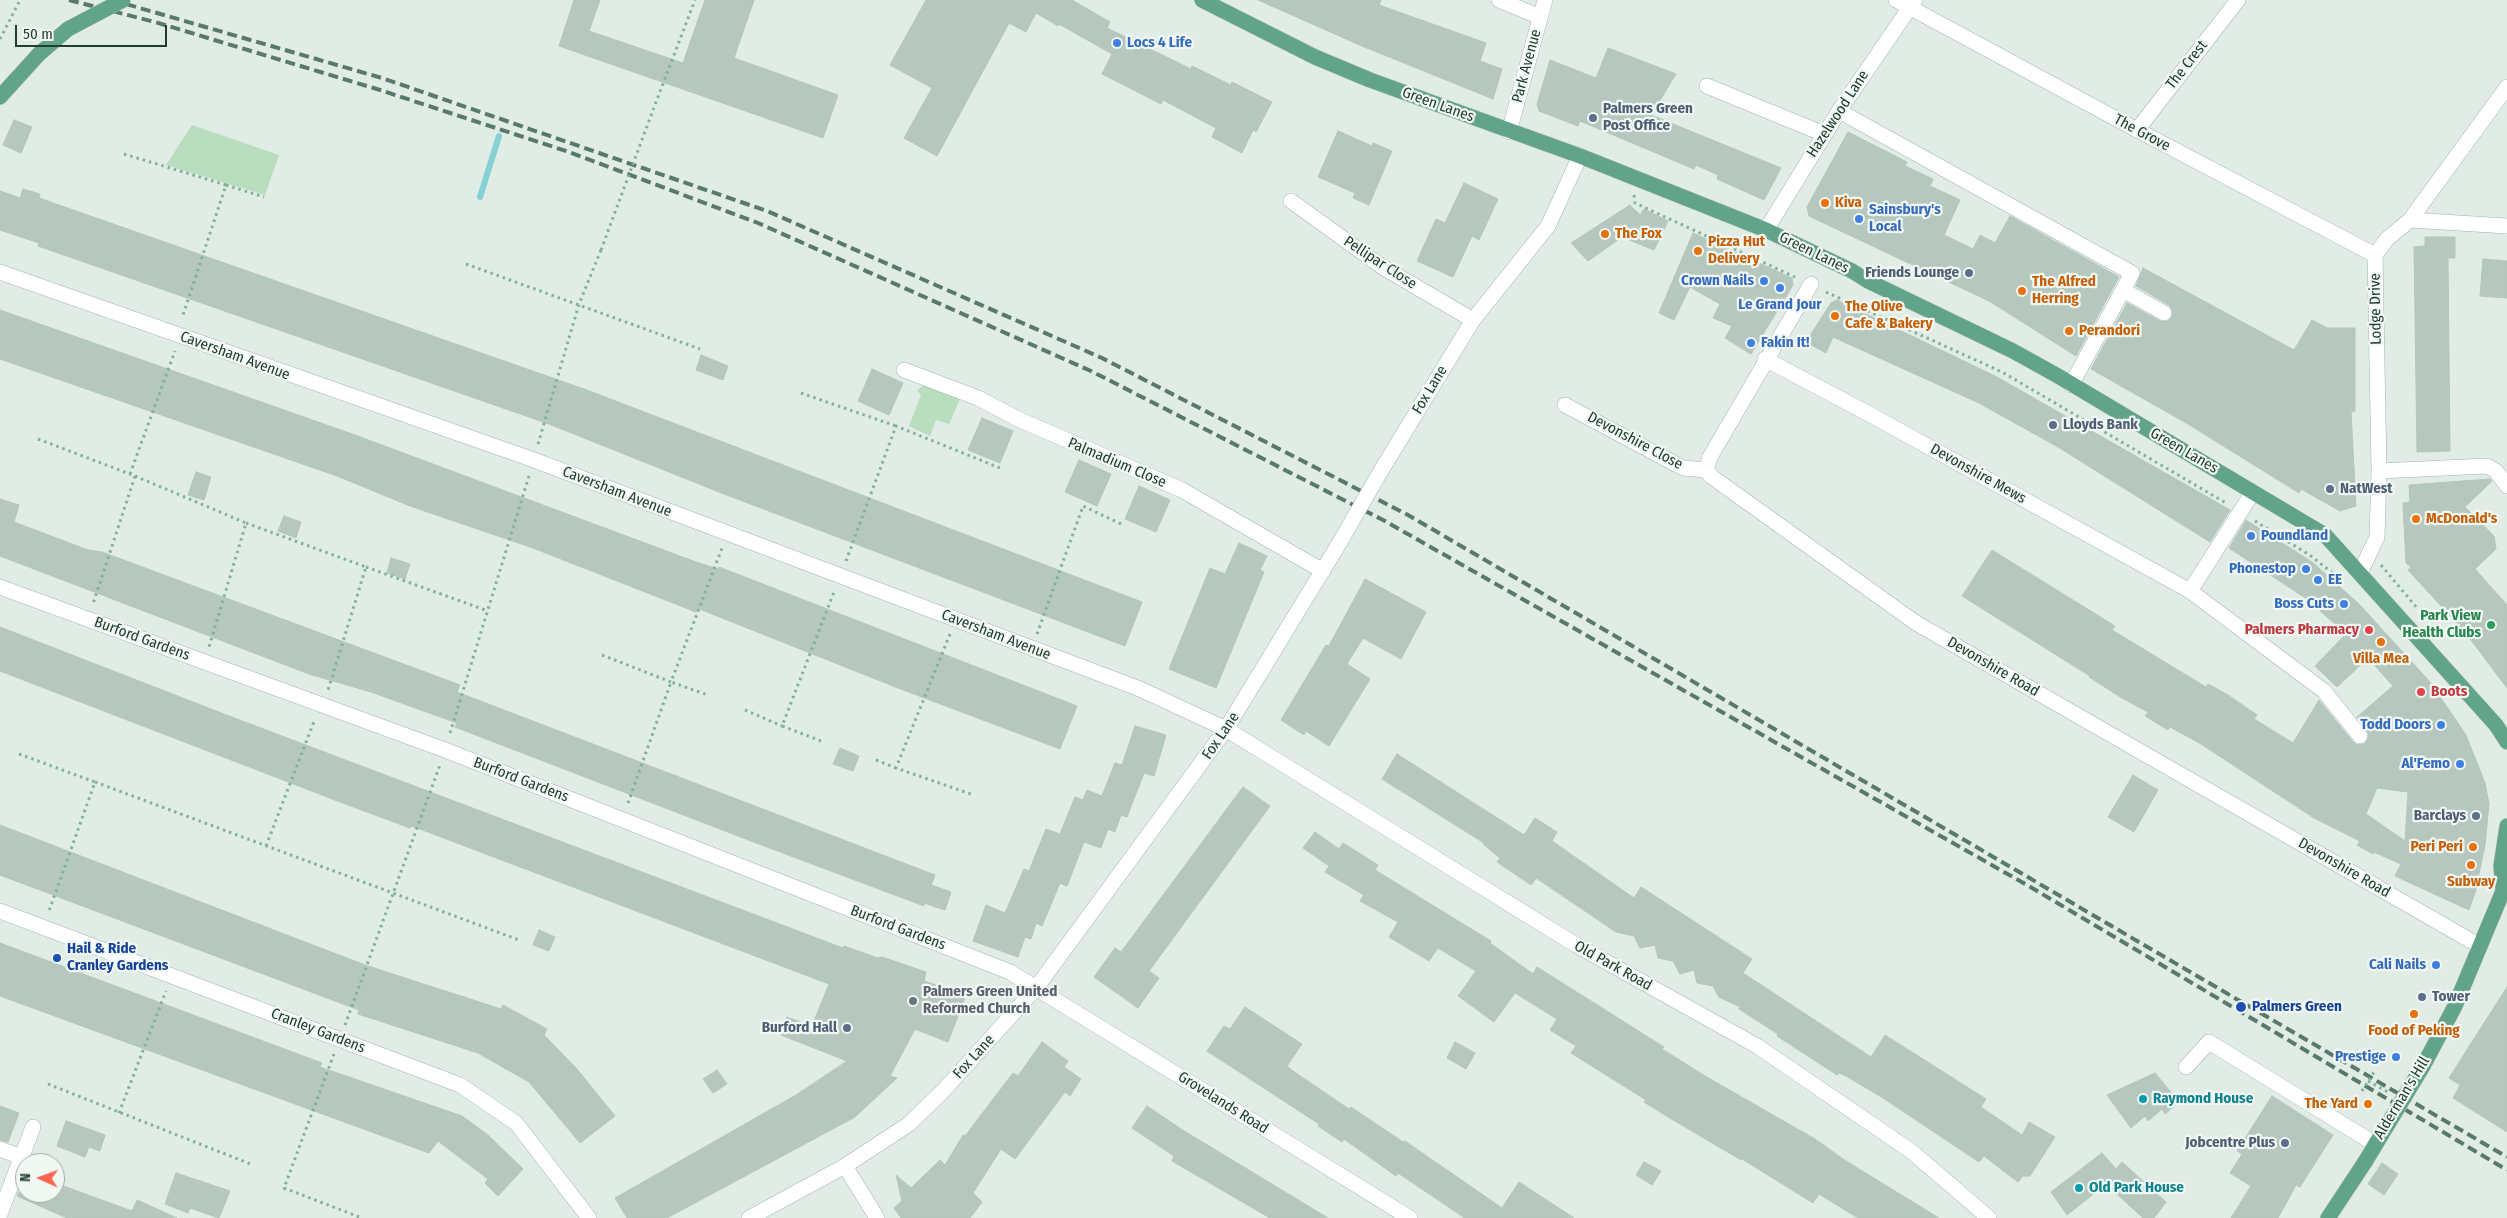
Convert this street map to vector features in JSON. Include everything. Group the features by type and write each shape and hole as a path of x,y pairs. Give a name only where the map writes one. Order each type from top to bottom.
{"main road":[{"path":"0,97 39,54 68,29 123,0"},
{"name":"Green Lanes","path":"1202,0 1342,68 1509,132 1580,156 1766,230 2013,352 2324,535 2496,726 2507,742"},
{"path":"2505,889 2501,866 2507,826"},
{"name":"Alderman's Hill","path":"2328,1218 2423,1066 2455,1006 2505,889"}],"street":[{"path":"1499,0 1540,17"},
{"name":"Park Avenue","path":"1509,132 1545,0"},
{"name":"The Grove","path":"1896,0 1912,4 2137,130 2375,255"},
{"name":"The Crest","path":"2137,130 2238,0"},
{"name":"Hazelwood Lane","path":"1766,230 1824,134 1912,4"},
{"path":"1707,86 1824,134"},
{"name":"Lodge Drive","path":"2360,573 2376,537 2379,471 2375,255 2387,239 2410,220 2507,87"},
{"path":"1839,111 2132,273 2071,385"},
{"name":"Fox Lane","path":"749,1218 845,1166 908,1124 943,1091 1036,988 1226,729 1473,320 1548,226 1580,156"},
{"name":"Pellipar Close","path":"1291,201 1384,268 1473,320"},
{"path":"2410,220 2507,226"},
{"name":"Caversham Avenue","path":"0,272 534,460 1140,689 1226,729"},
{"path":"1706,470 1710,456 1810,284"},
{"path":"2123,290 2164,313"},
{"name":"Devonshire Mews","path":"1765,359 1871,414 2190,591 2324,691 2360,736"},
{"name":"Palmadium Close","path":"904,370 978,398 1018,420 1182,490 1323,571"},
{"name":"Devonshire Close","path":"1565,405 1684,468 1706,470"},
{"path":"2379,471 2487,466 2496,471 2505,491"},
{"name":"Devonshire Road","path":"1706,470 1712,477 1916,623 2480,946"},
{"path":"2190,591 2253,492"},
{"name":"Burford Gardens","path":"0,587 322,705 622,820 1010,972 1036,988"},
{"name":"Old Park Road","path":"1226,729 1576,945 1757,1046 1911,1151 1989,1218"},
{"name":"Cranley Gardens","path":"0,912 460,1085 516,1122 589,1218"},
{"name":"Grovelands Road","path":"1036,988 1410,1218"},
{"path":"2186,1066 2209,1042 2375,1144"},
{"path":"23,1153 33,1127"},
{"path":"0,1149 15,1155"},
{"path":"845,1166 877,1218"},
{"path":"0,1214 15,1173"}],"path":[{"path":"0,39 20,0"},
{"path":"601,250 695,0"},
{"path":"124,154 264,197"},
{"path":"130,474 178,335 226,186"},
{"name":"Green Lanes","path":"1651,210 2002,372 2230,505"},
{"path":"466,264 700,349"},
{"path":"801,392 896,426 1000,468"},
{"path":"782,726 896,426"},
{"path":"38,438 135,476 246,523 488,611"},
{"path":"89,619 135,476"},
{"path":"1032,648 1083,506 1121,524"},
{"path":"2253,520 2311,556 2340,580"},
{"path":"204,662 246,523"},
{"path":"622,820 671,682 728,534"},
{"path":"266,846 322,705 366,567"},
{"path":"896,768 956,620"},
{"path":"602,655 708,695"},
{"path":"745,710 821,741"},
{"path":"19,754 519,940"},
{"path":"876,760 971,794"},
{"path":"43,928 95,782"},
{"path":"119,1113 172,976"},
{"path":"2362,1091 2374,1072"},
{"path":"2368,1081 2381,1088"},
{"path":"48,1084 253,1165"}],"green space":[{"path":"192,125 279,155 265,195 166,165"},
{"path":"925,383 960,399 949,424 936,420 930,436 909,426 921,395 917,391"}],"building":[{"path":"574,0 600,0 589,31 683,63 705,0 754,0 734,58 838,95 823,138 559,46"},
{"path":"926,0 1072,0 1110,22 1107,28 1191,69 1192,66 1231,85 1232,82 1272,102 1256,132 1253,130 1242,153 1212,137 1216,128 1163,100 1161,104 1102,74 1112,54 1036,13 1026,32 1009,23 937,156 904,138 932,88 890,65"},
{"path":"1258,0 1381,0 1379,5 1486,43 1480,61 1502,69 1493,99 1362,46"},
{"path":"1608,48 1676,74 1651,115 1781,168 1764,200 1717,179 1718,175 1696,165 1694,169 1580,121 1578,126 1539,111 1537,104 1550,60 1596,78"},
{"path":"14,120 32,127 21,153 3,145"},
{"path":"1338,131 1372,146 1373,143 1392,151 1369,205 1353,198 1355,193 1318,177"},
{"path":"1848,132 1907,162 1905,166 1933,179 1930,186 1960,200 1944,235 1973,249 1980,235 1995,243 2010,216 2119,277 2076,356 1989,301 1809,216 1807,207"},
{"path":"1464,183 1498,199 1479,240 1472,236 1453,277 1417,261 1436,219 1445,223"},
{"path":"23,189 40,194 39,198 584,389 1142,602 1125,646 724,494 549,424 38,246 39,243 0,230 0,191 20,198"},
{"name":"The Fox","path":"1630,205 1640,215 1644,209 1668,221 1654,250 1622,237 1588,261 1571,243"},
{"path":"1693,233 1792,278 1793,285 1751,354 1725,338 1732,326 1713,318 1720,304 1690,287 1674,320 1659,313"},
{"path":"2425,237 2455,237 2455,258 2448,258 2450,451 2417,452 2414,247 2425,246"},
{"path":"2483,259 2507,261 2507,298 2480,296"},
{"path":"2143,268 2294,350 2312,320 2327,328 2355,328 2355,411 2351,412 2356,506 2340,511 2301,489 2299,493 2188,424 2091,369 2127,303 2160,321 2168,321 2172,317 2172,309 2169,305 2136,286"},
{"path":"1837,300 1997,377 2230,510 2210,542 2058,447 1979,403 1833,337 1826,353 1806,342 1831,303"},
{"path":"0,310 355,435 696,562 718,569 719,567 1077,706 1060,749 898,688 697,608 696,612 533,548 410,506 337,476 0,359"},
{"path":"701,355 728,366 723,380 696,370"},
{"path":"872,369 903,383 889,415 858,401"},
{"path":"982,418 1013,431 1000,463 968,450"},
{"path":"1079,460 1111,474 1097,506 1065,492"},
{"path":"196,472 211,477 204,500 188,495"},
{"path":"2490,479 2492,481 2465,507 2494,536 2496,549 2475,569 2507,605 2507,688 2465,632 2408,570 2411,567 2406,563 2403,503 2410,502 2409,485"},
{"path":"1139,486 1170,500 1156,532 1125,519"},
{"path":"0,499 19,505 14,522 88,550 102,552 460,685 457,692 935,875 931,885 951,892 945,910 924,903 924,906 751,841 455,727 457,723 371,692 309,674 0,556"},
{"path":"284,516 301,522 296,538 278,531"},
{"path":"2246,520 2312,562 2359,604 2430,682 2466,735 2485,783 2489,804 2485,845 2475,893 2469,910 2395,876 2401,864 2374,852 2373,854 2357,845 2360,841 2314,818 2201,744 2170,727 2168,730 2145,716 2148,712 2122,698 1962,596 1992,550 2115,626 2112,630 2206,687 2208,684 2228,695 2257,715 2254,719 2293,743 2319,700 2353,742 2357,745 2365,744 2369,734 2357,717 2393,686 2368,658 2337,687 2315,666 2346,634 2307,599 2229,548","holes":["2377,788 2408,792 2405,841 2366,814"]},
{"path":"1239,543 1267,556 1260,570 1264,572 1216,688 1169,669 1210,568 1225,574"},
{"path":"391,558 410,564 405,579 387,573"},
{"path":"1365,579 1426,612 1401,659 1363,638 1347,664 1370,679 1329,746 1306,731 1304,735 1281,720 1326,645 1329,646"},
{"path":"0,627 229,716 843,948 844,946 926,972 924,981 966,995 948,1042 915,1029 890,1076 897,1078 855,1117 667,1218 627,1218 615,1198 796,1095 847,1061 781,1035 787,1017 812,1026 829,984 412,826 410,828 348,805 0,671"},
{"path":"1135,726 1166,735 1154,776 1144,773 1127,817 1121,815 1115,832 1108,829 1101,848 1084,842 1067,886 1060,883 1042,926 1036,923 1031,939 1025,937 1018,957 973,941 986,905 1005,913 1024,869 1029,871 1046,829 1060,834 1075,797 1083,800 1087,790 1102,796 1115,763 1122,765"},
{"path":"840,748 859,756 853,771 833,764"},
{"path":"1397,754 1524,835 1535,818 1557,832 1552,841 1634,898 1641,887 1752,959 1743,973 1871,1057 1885,1035 1986,1099 1981,1107 2022,1135 2029,1122 2055,1137 2030,1176 2023,1176 2018,1182 1984,1156 1979,1162 1883,1098 1846,1076 1839,1073 1837,1075 1777,1036 1778,1034 1739,1009 1740,1007 1719,997 1713,986 1697,983 1694,970 1680,974 1673,961 1658,958 1655,945 1640,948 1634,936 1616,932 1536,878 1531,885 1497,862 1500,858 1484,843 1382,779"},
{"path":"2133,775 2158,790 2134,832 2108,817"},
{"path":"1243,787 1270,806 1149,971 1159,978 1138,1008 1094,977 1115,948 1121,952"},
{"path":"0,825 365,965 501,1009 503,1005 547,1029 544,1035 577,1069 615,1116 580,1143 529,1082 478,1053 358,1014 359,1010 0,875"},
{"path":"1315,832 1339,849 1343,843 1378,865 1375,870 1491,941 1490,943 1533,974 1537,967 1664,1047 1662,1049 1705,1076 1815,1139 1846,1161 1939,1218 1858,1218 1819,1194 1813,1203 1742,1159 1668,1117 1644,1102 1646,1100 1571,1053 1576,1046 1550,1030 1557,1019 1515,993 1494,1022 1458,996 1476,971 1438,948 1429,961 1389,937 1398,922 1360,901 1364,895 1325,872 1329,866 1303,848"},
{"path":"539,930 555,937 549,951 533,945"},
{"path":"0,943 322,1063 320,1067 462,1116 488,1135 523,1169 498,1196 485,1183 488,1179 438,1141 429,1153 0,996"},
{"path":"2507,987 2507,1132 2453,1098 2460,1085 2449,1078"},
{"path":"1245,1007 1302,1044 1287,1066 1293,1071 1349,1109 1351,1107 1403,1142 1405,1141 1502,1208 1519,1182 1574,1218 1465,1218 1398,1173 1396,1176 1344,1139 1342,1142 1318,1126 1319,1124 1207,1051 1224,1026 1230,1029"},
{"path":"1042,1042 1068,1061 1064,1067 1081,1079 1070,1096 1065,1092 1015,1159 1001,1149 973,1193 982,1202 970,1218 901,1218 894,1208 902,1201 896,1175 911,1188 940,1160 945,1165 963,1135 965,1136 1013,1073 1018,1076"},
{"path":"1455,1042 1475,1053 1466,1069 1447,1058"},
{"path":"717,1070 727,1084 713,1093 703,1079"},
{"name":"Raymond House","path":"2155,1073 2179,1102 2165,1114 2162,1109 2148,1121 2145,1116 2131,1128 2107,1095"},
{"name":"Jobcentre Plus","path":"2272,1096 2333,1135 2300,1187 2296,1185 2278,1218 2231,1218 2251,1186 2230,1173 2242,1154 2237,1151"},
{"path":"0,1106 19,1113 8,1142 0,1140"},
{"path":"1147,1106 1181,1129 1328,1218 1270,1218 1172,1161 1174,1156 1132,1128"},
{"path":"66,1121 105,1135 100,1151 89,1147 85,1157 57,1146"},
{"path":"2102,1153 2116,1169 2122,1162 2166,1202 2154,1218 2143,1218 2106,1184 2067,1215 2051,1192"},
{"path":"1644,1162 1661,1171 1652,1185 1636,1175"},
{"path":"2382,1163 2398,1174 2384,1195 2368,1184"},
{"path":"176,1173 230,1191 219,1218 190,1208 188,1213 165,1204"},
{"path":"65,1187 132,1211 137,1200 177,1218 67,1218 33,1203 65,1203"}],"waterway":[{"path":"480,197 499,136"}],"railway":[{"path":"69,0 155,22 380,90 569,152 758,223 1091,371 1383,520 2027,885 2507,1170"},
{"path":"112,0 382,78 767,211 1102,358 1408,515 2507,1157"}],"place":[{"name":"Locs 4 Life","path":"1117,43"},
{"name":"Palmers Green Post Office","path":"1593,118"},
{"name":"Kiva","path":"1825,203"},
{"name":"Sainsbury's Local","path":"1859,219"},
{"name":"The Fox","path":"1605,234"},
{"name":"Pizza Hut Delivery","path":"1698,251"},
{"name":"Friends Lounge","path":"1969,273"},
{"name":"Crown Nails","path":"1764,281"},
{"name":"Le Grand Jour","path":"1780,288"},
{"name":"The Alfred Herring","path":"2022,291"},
{"name":"The Olive Cafe & Bakery","path":"1835,316"},
{"name":"Perandori","path":"2069,331"},
{"name":"Fakin It!","path":"1751,343"},
{"name":"Lloyds Bank","path":"2053,425"},
{"name":"NatWest","path":"2330,489"},
{"name":"McDonald's","path":"2416,519"},
{"name":"Poundland","path":"2251,536"},
{"name":"Phonestop","path":"2306,569"},
{"name":"EE","path":"2318,580"},
{"name":"Boss Cuts","path":"2344,604"},
{"name":"Park View Health Clubs","path":"2491,625"},
{"name":"Palmers Pharmacy","path":"2369,630"},
{"name":"Villa Mea","path":"2381,642"},
{"name":"Boots","path":"2421,692"},
{"name":"Todd Doors","path":"2441,725"},
{"name":"Al'Femo","path":"2460,764"},
{"name":"Barclays","path":"2476,816"},
{"name":"Peri Peri","path":"2473,847"},
{"name":"Subway","path":"2471,865"},
{"name":"Hail & Ride Cranley Gardens","path":"57,958"},
{"name":"Cali Nails","path":"2436,965"},
{"name":"Tower","path":"2422,997"},
{"name":"Palmers Green United Reformed Church","path":"913,1001"},
{"name":"Palmers Green","path":"2241,1007"},
{"name":"Food of Peking","path":"2414,1014"},
{"name":"Burford Hall","path":"847,1028"},
{"name":"Prestige","path":"2396,1057"},
{"name":"Raymond House","path":"2143,1099"},
{"name":"The Yard","path":"2368,1104"},
{"name":"Jobcentre Plus","path":"2285,1143"},
{"name":"Old Park House","path":"2079,1188"}]}
